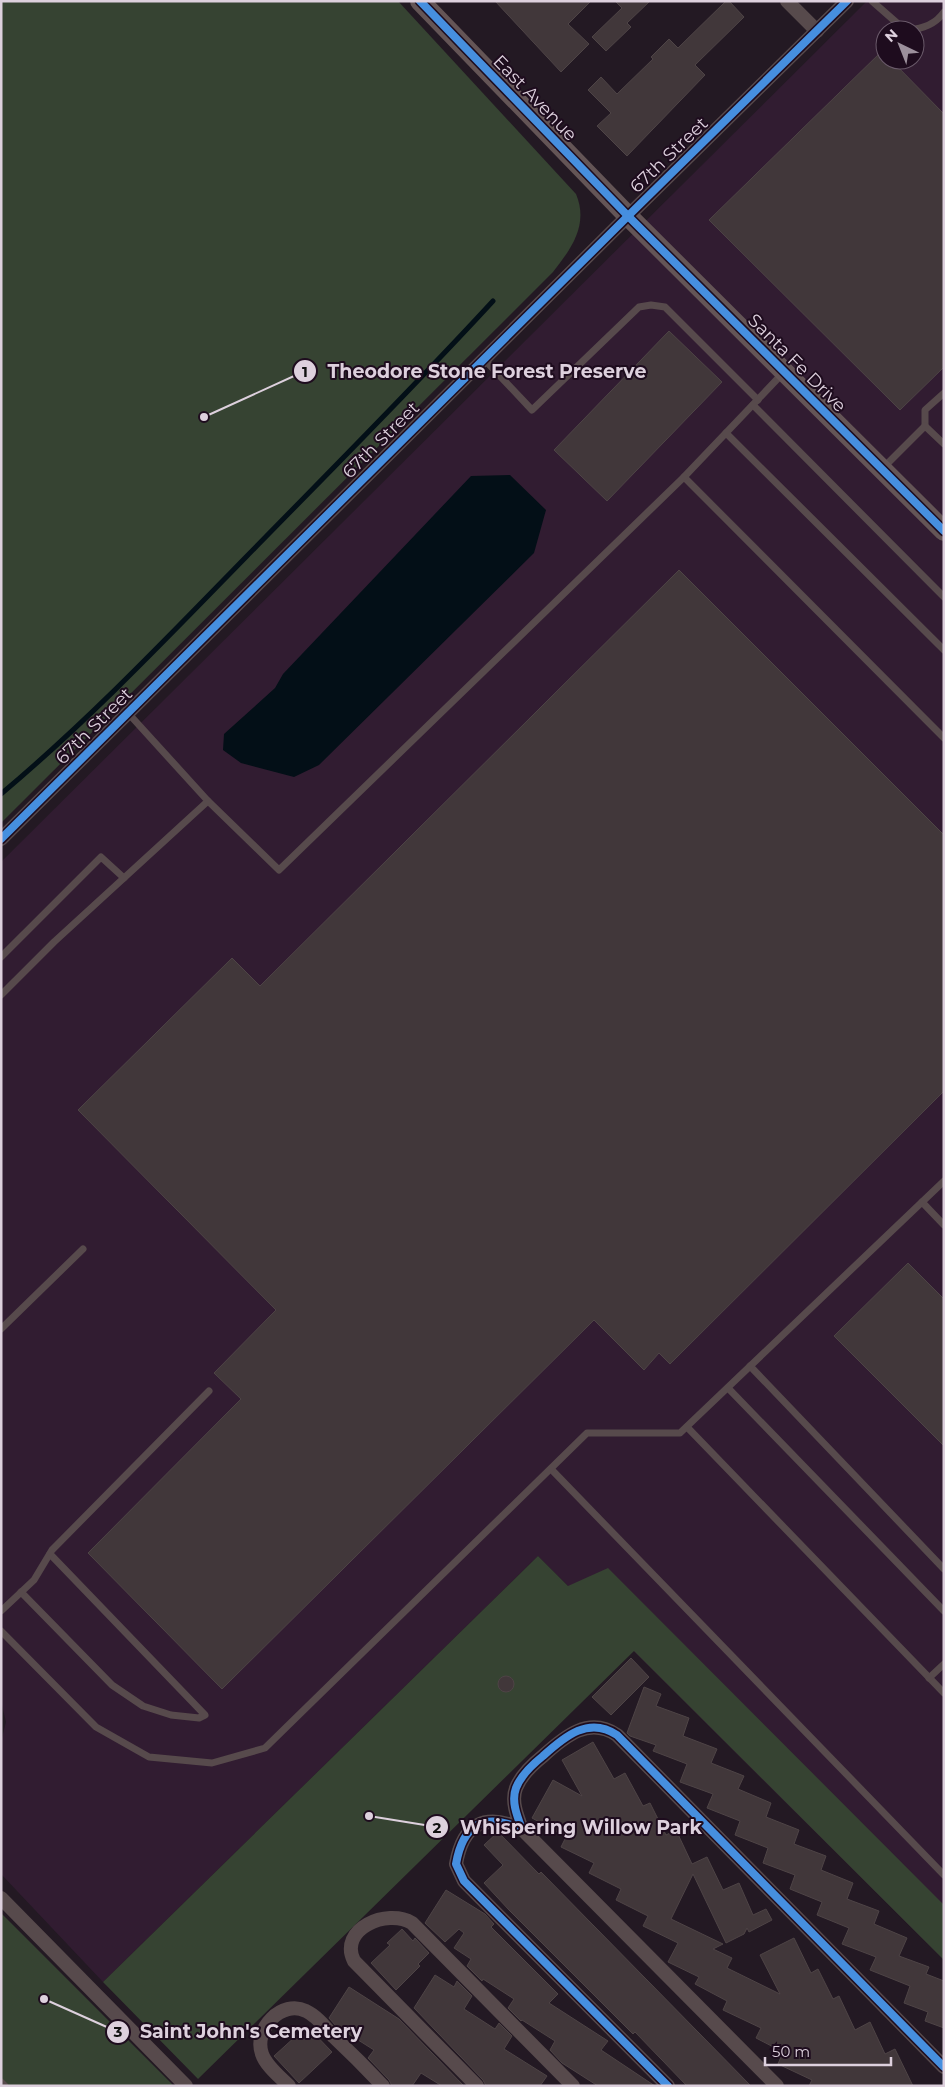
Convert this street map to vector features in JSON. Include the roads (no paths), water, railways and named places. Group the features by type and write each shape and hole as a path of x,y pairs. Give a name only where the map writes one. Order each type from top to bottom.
{"street":[{"name":"East Avenue","path":"420,1 628,216"},
{"path":"787,1 817,31"},
{"name":"67th Street","path":"1,839 847,1"},
{"name":"Santa Fe Drive","path":"628,216 944,531"},
{"path":"522,1829 514,1799 516,1787 532,1766 558,1742 571,1734 594,1727 606,1728 617,1735 944,2066"},
{"path":"668,2086 464,1881 456,1864 463,1839 471,1830 482,1822 493,1820 506,1822 522,1829 777,2086"},
{"path":"1,1898 186,2086"},
{"path":"477,2086 354,1961 351,1954 351,1946 354,1936 361,1929 384,1917 404,1918 412,1923 573,2086"},
{"path":"289,2086 262,2056 260,2041 264,2029 273,2018 284,2010 294,2007 314,2016 383,2086"}],"lane":[{"path":"872,1 895,20"},
{"path":"925,28 942,16 944,12"},
{"path":"484,359 532,410 639,307 651,305 665,307 944,596"},
{"path":"128,713 208,801 279,870 684,478 785,372"},
{"path":"882,469 925,426 925,410 944,392"},
{"path":"925,426 944,444"},
{"path":"726,433 944,650"},
{"path":"684,478 944,738"},
{"path":"1,996 54,942 208,801"},
{"path":"1,957 101,857 124,878"},
{"path":"1,1631 96,1727 149,1757 212,1763 265,1748 588,1433 680,1433 944,1181"},
{"path":"922,1202 944,1225"},
{"path":"1,1329 83,1249"},
{"path":"750,1366 944,1569"},
{"path":"728,1388 944,1612"},
{"path":"1,1611 34,1580 50,1554 209,1391"},
{"path":"687,1427 944,1692"},
{"path":"551,1469 944,1875"},
{"path":"21,1592 112,1685 143,1706 171,1715 199,1718 206,1715 50,1554"},
{"path":"930,1678 944,1664"},
{"path":"1,2082 5,2086"}],"waterway":[{"path":"1,794 65,738 157,648 402,398 493,301"}],"place":[{"name":"Theodore Stone Forest Preserve","path":"204,417"},
{"name":"Whispering Willow Park","path":"369,1816"},
{"name":"Saint John's Cemetery","path":"44,1999"}]}
